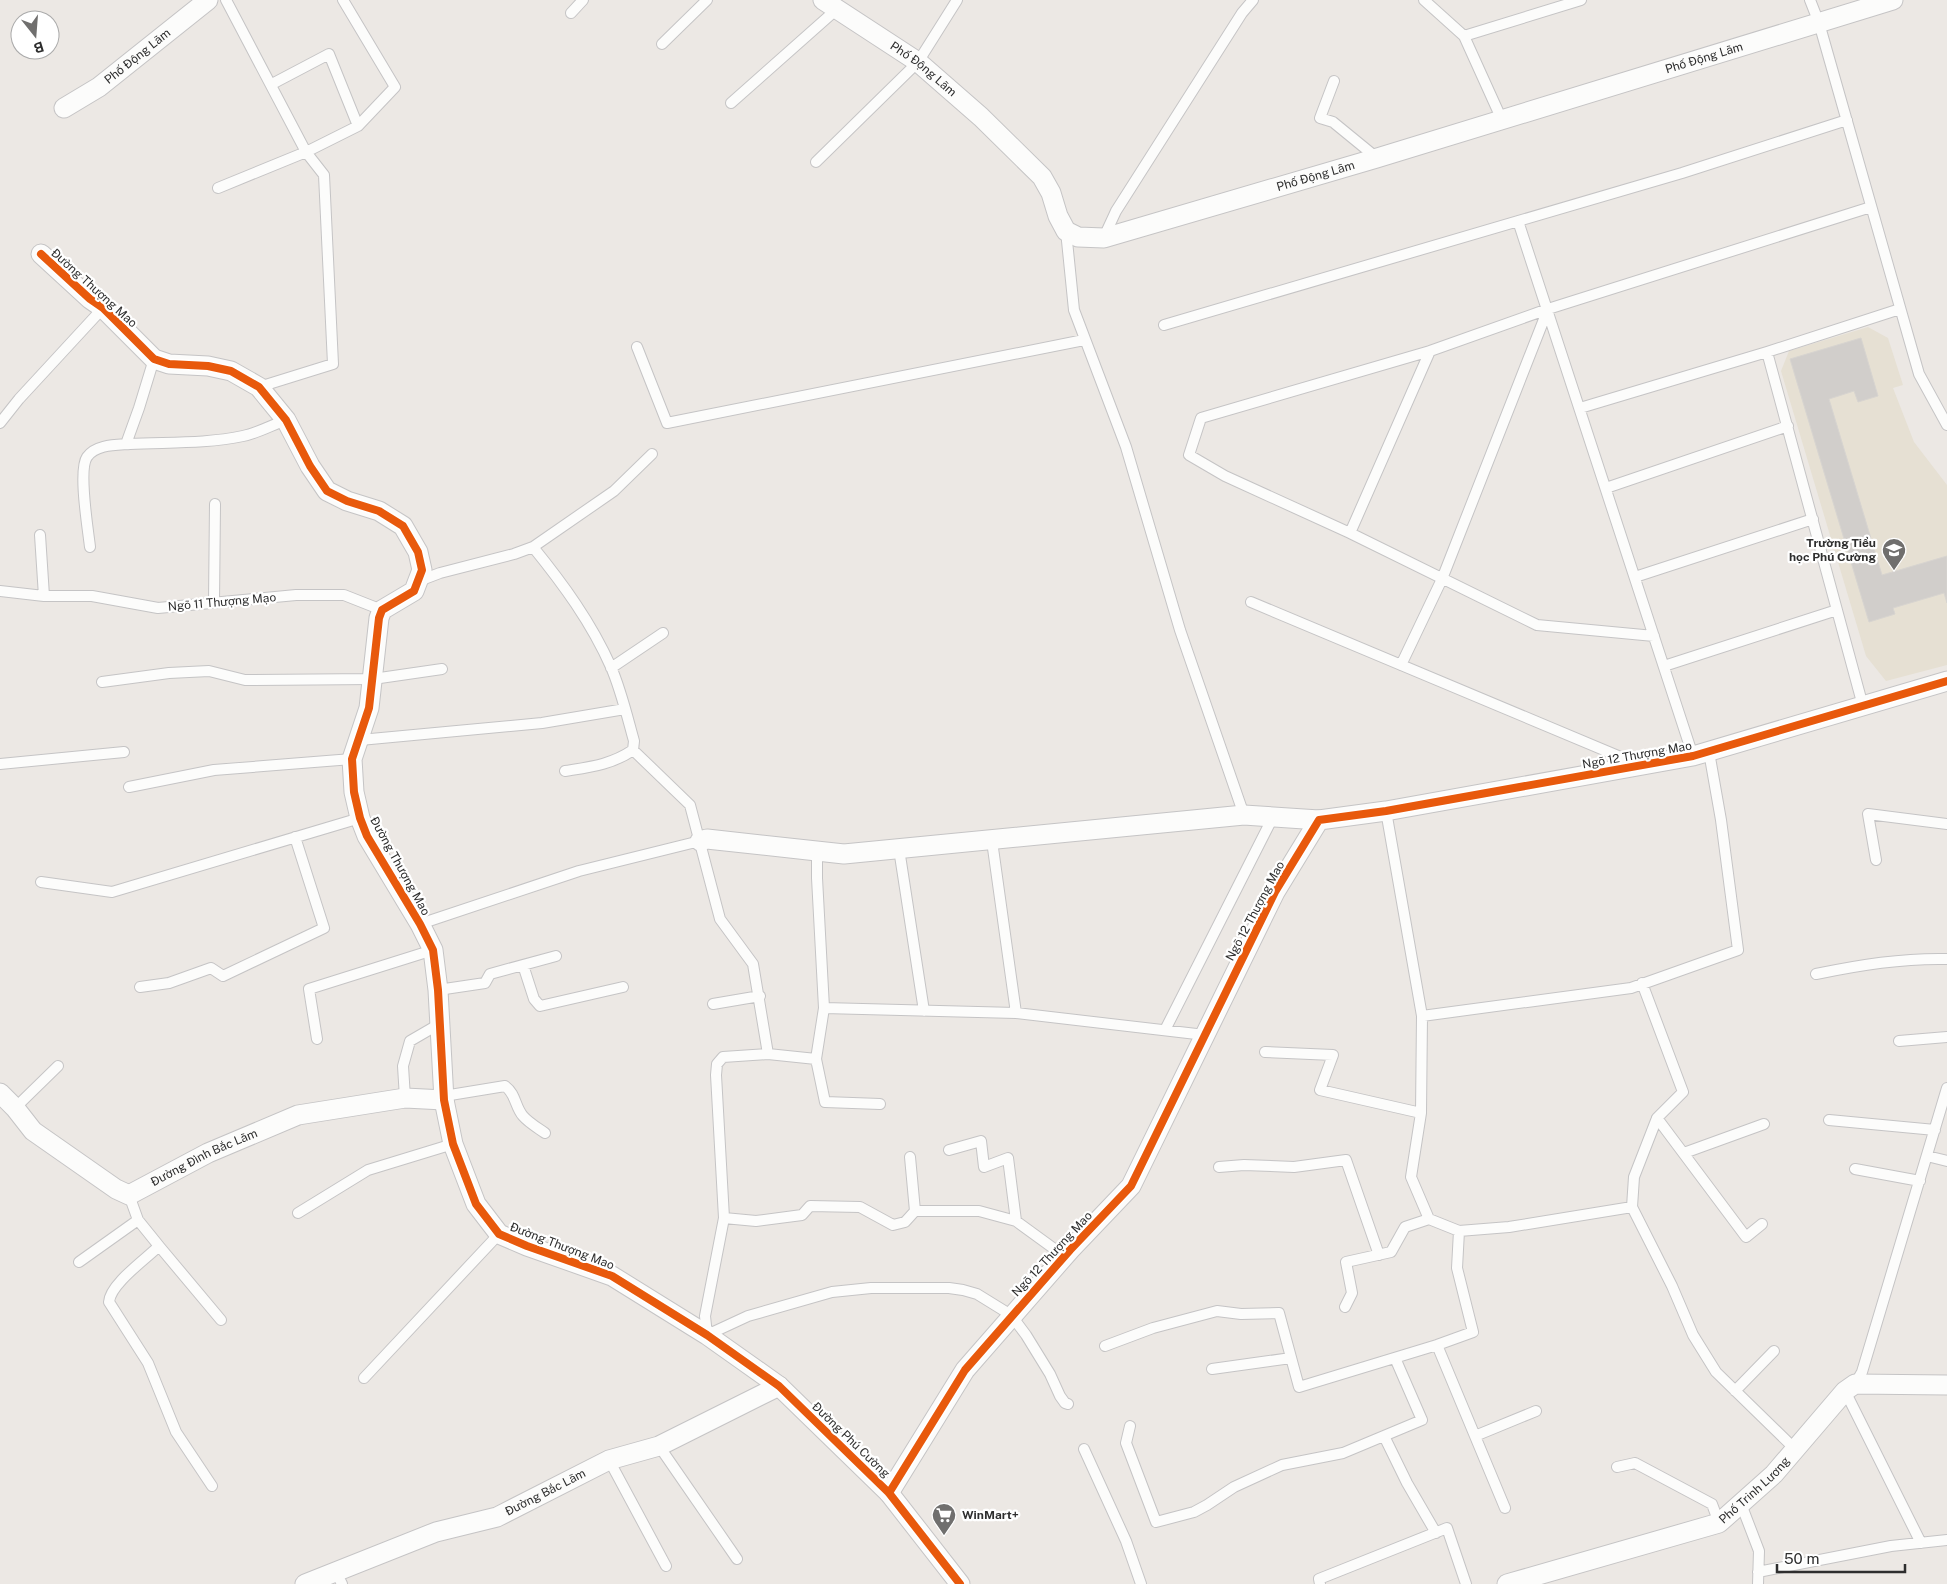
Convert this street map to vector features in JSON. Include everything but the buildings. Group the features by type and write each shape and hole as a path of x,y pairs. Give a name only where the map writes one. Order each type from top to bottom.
{"street":[{"name":"Phố Động Lãm","path":"64,108 99,87 208,0"},
{"name":"Phố Động Lãm","path":"830,4 918,62 981,117 1042,177 1051,193 1058,216 1066,231 1078,237 1104,238 1377,158 1893,0"},
{"name":"Đường Thượng Mao","path":"41,254 90,299 103,308 154,359"},
{"path":"154,359 169,364 208,366 231,371 260,387 286,420 310,466 327,491 347,501 379,511 403,526 418,552 422,570 414,592 382,610"},
{"name":"Đường Thượng Mao","path":"382,610 379,618 369,708 360,740 352,759 352,774 360,818 368,836 420,924 433,950 438,990 444,1098 453,1144 476,1204 499,1234 612,1276 707,1334 779,1386"},
{"name":"Ngõ 12 Thượng Mao","path":"889,1493 965,1370 1064,1256 1131,1186 1275,892 1319,820 1386,811 1701,754 1947,682"},
{"path":"700,841 707,839 844,854 1244,815 1319,820"},
{"path":"0,1093 33,1131 129,1196"},
{"name":"Đường Đình Bắc Lãm","path":"129,1196 208,1153 298,1115 405,1098 444,1098"},
{"path":"1850,1388 1947,1385"},
{"name":"Đường Phú Cường","path":"779,1386 889,1493 960,1584"},
{"name":"Đường Bắc Lãm","path":"304,1584 338,1578 436,1532 497,1518 609,1460 659,1446 779,1386"},
{"name":"Phố Trinh Lương","path":"1507,1584 1718,1523 1774,1474 1850,1388"}],"lane":[{"path":"226,0 272,84 306,152 324,175 333,364 260,387"},
{"path":"218,188 306,152 358,126 395,87 342,0"},
{"path":"571,13 582,0"},
{"path":"662,44 706,0"},
{"path":"816,162 918,62 958,0"},
{"path":"1104,238 1116,211 1252,0"},
{"path":"1424,0 1464,36 1502,120"},
{"path":"1464,36 1580,0"},
{"path":"1810,0 1819,23 1919,374 1942,407 1947,425"},
{"path":"731,103 830,4"},
{"path":"272,84 329,54 358,126"},
{"path":"1334,81 1320,118 1333,122 1377,158"},
{"path":"1164,325 1682,173 1847,120"},
{"path":"1654,636 1536,625 1350,533 1225,476 1189,455 1202,418 1430,351 1548,309 1871,207"},
{"path":"1422,1016 1631,988 1738,950 1721,820 1701,754 1664,666 1518,221"},
{"path":"1066,231 1074,310 1126,447 1180,630 1244,815"},
{"path":"0,423 19,399 103,308"},
{"path":"1402,665 1442,579 1548,309"},
{"path":"1580,408 1767,352 1900,309"},
{"path":"637,347 667,422 1084,340"},
{"path":"1350,533 1430,351"},
{"path":"1767,352 1863,706"},
{"path":"126,444 140,408 154,359"},
{"path":"90,547 85,506 84,467 86,458 91,452 110,445 184,442 244,436 286,420"},
{"path":"1606,488 1788,426"},
{"path":"419,582 440,573 534,547 614,491 652,454"},
{"path":"214,603 215,504"},
{"path":"1635,576 1813,519"},
{"path":"40,535 44,596"},
{"path":"534,547 565,586 590,626 611,668 634,741 633,750 620,759 601,765 565,770"},
{"name":"Ngõ 11 Thượng Mạo","path":"0,591 44,596 92,596 158,608 296,595 344,595 382,610"},
{"path":"1252,602 1640,766"},
{"path":"1664,666 1838,610"},
{"path":"611,668 663,633"},
{"path":"102,682 169,673 209,671 245,680 373,679 442,669"},
{"path":"360,740 542,723 625,709"},
{"path":"633,750 687,800 692,809 720,920 750,958 760,996 768,1054"},
{"path":"0,764 124,752"},
{"path":"129,787 214,770 352,759"},
{"path":"1386,811 1422,1016 1421,1113 1411,1177 1429,1219"},
{"path":"1876,860 1868,814 1947,824"},
{"path":"1165,1030 1273,817"},
{"path":"41,882 112,892 294,836 360,818"},
{"path":"140,987 169,983 211,968 223,976 324,928 294,836"},
{"path":"420,924 579,871 700,841"},
{"path":"992,841 1016,1013"},
{"path":"899,849 924,1011"},
{"path":"817,851 824,1008 816,1059 826,1102 880,1104"},
{"path":"317,1039 309,989 433,950"},
{"path":"438,990 485,983 490,974 556,956"},
{"path":"1816,974 1875,962 1920,958 1947,959"},
{"path":"523,965 534,999 540,1006 623,987"},
{"path":"1642,983 1683,1092 1656,1118 1634,1176 1632,1207 1672,1286 1692,1335 1716,1372 1795,1449"},
{"path":"713,1004 760,996"},
{"path":"824,1008 1016,1013 1205,1035"},
{"path":"405,1098 403,1066 410,1041 440,1024"},
{"path":"1899,1041 1947,1037"},
{"path":"1264,1052 1333,1055 1320,1090 1421,1113"},
{"path":"816,1059 768,1054 723,1058 717,1064 716,1076 724,1218 706,1316 707,1334 748,1316 832,1292 871,1288 963,1290 977,1294 1011,1315 1040,1357 1060,1396 1068,1404"},
{"path":"15,1108 58,1066"},
{"path":"444,1098 505,1086 511,1090 522,1115 530,1123 546,1132"},
{"path":"1921,1543 1850,1388 1862,1372 1947,1088"},
{"path":"1656,1118 1746,1237 1762,1224"},
{"path":"1829,1120 1935,1130"},
{"path":"1684,1153 1764,1124"},
{"path":"949,1150 981,1141 984,1167 1008,1158 1016,1221"},
{"path":"298,1213 368,1170 453,1144"},
{"path":"1927,1156 1947,1161"},
{"path":"724,1218 756,1220 802,1215 810,1206 860,1207 893,1226 905,1222 915,1211 910,1157"},
{"path":"1219,1166 1294,1167 1346,1160 1379,1255"},
{"path":"1855,1169 1920,1181"},
{"path":"129,1196 138,1220 221,1320"},
{"path":"1345,1307 1352,1293 1346,1262 1392,1252 1405,1227 1429,1219 1459,1231 1509,1227 1632,1207"},
{"path":"915,1211 979,1211 1016,1221 1064,1256"},
{"path":"79,1262 138,1220"},
{"path":"1105,1346 1153,1328 1217,1311 1241,1314 1278,1312 1300,1386 1437,1345 1472,1332 1457,1268 1459,1231"},
{"path":"364,1378 499,1234"},
{"path":"159,1246 123,1279 110,1297 109,1302 148,1363 176,1432 212,1486"},
{"path":"1437,1345 1505,1508"},
{"path":"1735,1391 1774,1351"},
{"path":"1212,1369 1292,1358"},
{"path":"1130,1426 1126,1443 1156,1522 1194,1512 1234,1487 1282,1465 1343,1453 1422,1420 1396,1358"},
{"path":"1475,1436 1536,1411"},
{"path":"1384,1436 1407,1483 1436,1532"},
{"path":"659,1446 737,1559"},
{"path":"1084,1449 1126,1541 1141,1584"},
{"path":"609,1460 666,1566"},
{"path":"1617,1467 1635,1463 1712,1504 1718,1523"},
{"path":"1741,1504 1758,1551 1758,1584"},
{"path":"1320,1584 1319,1579 1447,1528 1466,1584"},
{"path":"1758,1572 1891,1546 1947,1540"}],"shaded area":[{"name":"Trường Tiểu học Phú Cường","path":"1868,327 1888,338 1903,385 1893,388 1914,442 1947,485 1947,665 1886,681 1866,656 1781,371 1789,351"}],"cycle path":[{"path":"41,254 90,299 103,308 154,359 169,364 208,366 231,371 259,387 286,420 310,466 327,491 347,501 379,511 403,526 418,552 422,570 414,591 382,610 379,618 369,708 352,759 354,792 360,818 367,836 420,924 433,950 438,990 444,1100 453,1144 476,1204 499,1234 612,1276 707,1335 779,1386 889,1493 960,1584"},
{"path":"889,1493 965,1370 1070,1250 1131,1186 1275,892 1319,820 1386,811 1693,756 1947,681"}],"place":[{"name":"Trường Tiểu học Phú Cường","path":"1894,571"},
{"name":"WinMart+","path":"944,1536"}]}
